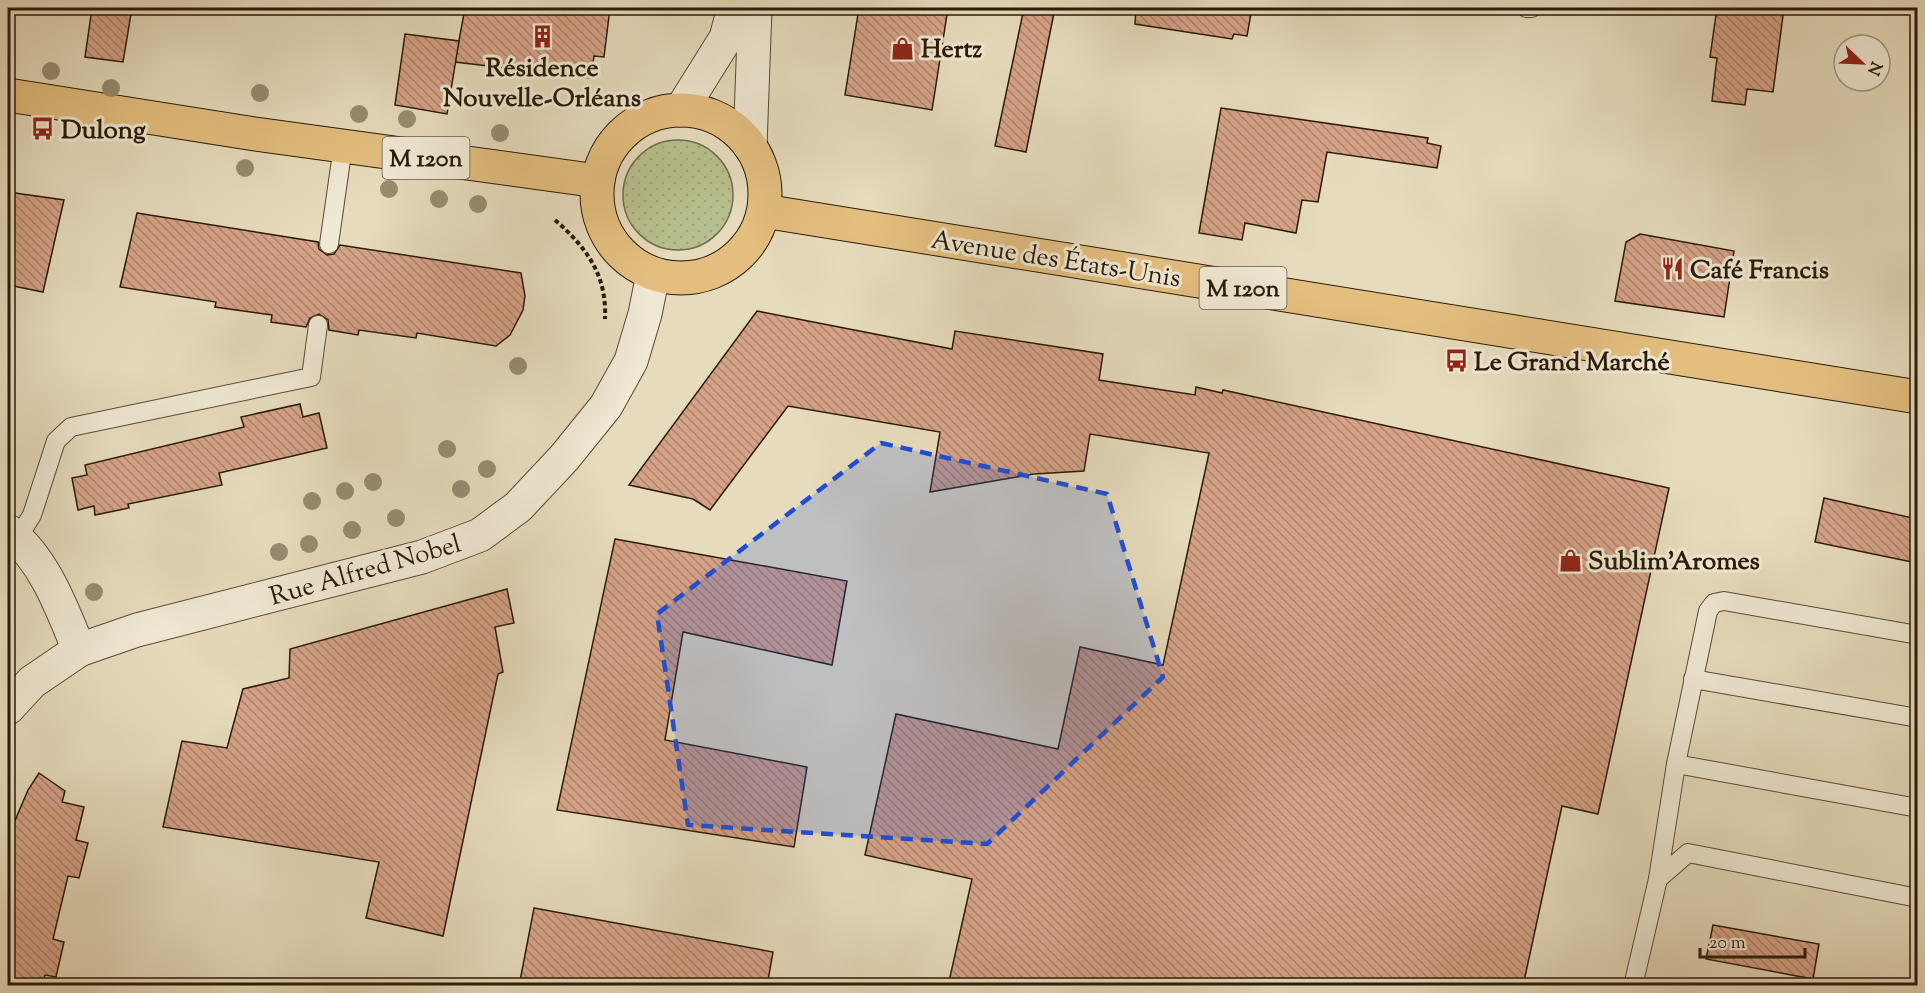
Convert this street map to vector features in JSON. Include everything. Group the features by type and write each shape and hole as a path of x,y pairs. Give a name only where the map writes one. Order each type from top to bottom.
{"main road":[{"name":"M 120n","path":"8,95 343,146 597,181"},
{"path":"681,110 708,114 732,126 750,146 761,166 765,188 764,211 753,238 734,260 710,274 681,279 653,274 632,264 615,247 603,227 596,204 597,181 605,158 618,138 636,123 657,113 681,110"},
{"name":"Avenue des États-Unis","path":"764,211 1917,397"}],"street":[{"path":"681,110 726,38 734,8"},
{"path":"750,146 756,8"},
{"name":"Rue Alfred Nobel","path":"8,708 33,682 79,650 137,630 422,557 480,535 518,507 564,458 606,406 630,361 645,314 653,274"},
{"path":"13,535 54,589 79,650"}],"lane":[{"path":"1526,8 1532,8"},
{"path":"329,244 343,146"},
{"path":"13,535 32,515 56,441 71,427 311,377 318,326"},
{"path":"1633,986 1658,879 1676,764 1708,610 1714,603 1724,601 1917,635"},
{"path":"1693,679 1917,718"},
{"path":"1676,764 1917,808"},
{"path":"1658,879 1688,853 1917,898"}],"path":[{"path":"555,220 580,242 593,262 606,302 605,322"}],"highlighted area":[{"path":"881,443 1107,494 1163,677 987,844 688,825 657,614"}],"green space":[{"path":"678,140 699,144 717,156 729,174 733,195 729,216 717,234 699,246 678,250 657,246 639,234 627,216 623,195 627,174 639,156 657,144"}],"building":[{"path":"92,8 132,8 123,62 85,57"},
{"name":"Résidence Nouvelle-Orléans","path":"465,8 610,8 604,57 594,56 591,78 455,62"},
{"path":"859,8 948,8 932,110 845,95"},
{"path":"1024,8 1055,8 1026,152 995,146"},
{"path":"1136,8 1252,8 1247,36 1234,34 1232,39 1135,24"},
{"path":"1717,8 1784,8 1773,92 1747,89 1745,105 1712,101 1717,58 1710,57"},
{"path":"405,34 459,41 447,114 395,105"},
{"path":"1221,108 1428,138 1427,143 1441,146 1437,168 1327,152 1318,202 1302,200 1296,233 1245,223 1242,240 1199,233"},
{"path":"8,192 64,200 43,292 8,285"},
{"path":"137,213 318,242 319,249 327,255 334,254 340,245 521,273 525,296 523,310 510,335 496,346 417,333 416,338 359,330 358,335 329,330 328,320 319,314 310,318 306,327 271,322 272,315 215,307 216,302 120,287"},
{"path":"1640,234 1734,251 1724,317 1615,301 1626,242"},
{"path":"757,311 952,349 955,331 1103,354 1099,380 1195,395 1196,387 1222,393 1223,390 1669,488 1598,814 1562,806 1523,986 948,986 972,879 865,855 896,714 1058,749 1080,647 1163,665 1209,453 1090,434 1084,471 1034,474 930,492 940,432 788,406 710,510 693,499 629,485"},
{"path":"300,404 303,417 319,413 327,448 219,473 222,485 128,504 129,508 95,515 94,506 78,510 72,478 87,475 85,465 244,427 241,417"},
{"path":"1824,498 1917,519 1917,563 1815,542"},
{"path":"615,539 847,581 832,665 683,632 665,740 807,767 794,847 557,810"},
{"path":"507,589 514,623 495,627 503,672 498,674 443,936 366,918 379,862 163,827 182,741 227,748 243,689 289,678 290,649"},
{"path":"39,773 65,791 62,802 84,807 76,840 88,843 79,878 68,876 53,939 64,942 56,977 45,975 42,986 8,986 8,878 14,850 8,849 8,837 28,790"},
{"path":"534,908 773,952 767,986 519,986"},
{"path":"1713,925 1819,944 1813,979 1706,959"}],"place":[{"name":"Résidence Nouvelle-Orléans","path":"542,36"},
{"name":"Hertz","path":"903,48"},
{"name":"Dulong","path":"43,129"},
{"name":"Café Francis","path":"1672,269"},
{"name":"Le Grand Marché","path":"1456,361"},
{"name":"Sublim'Aromes","path":"1570,560"}]}
